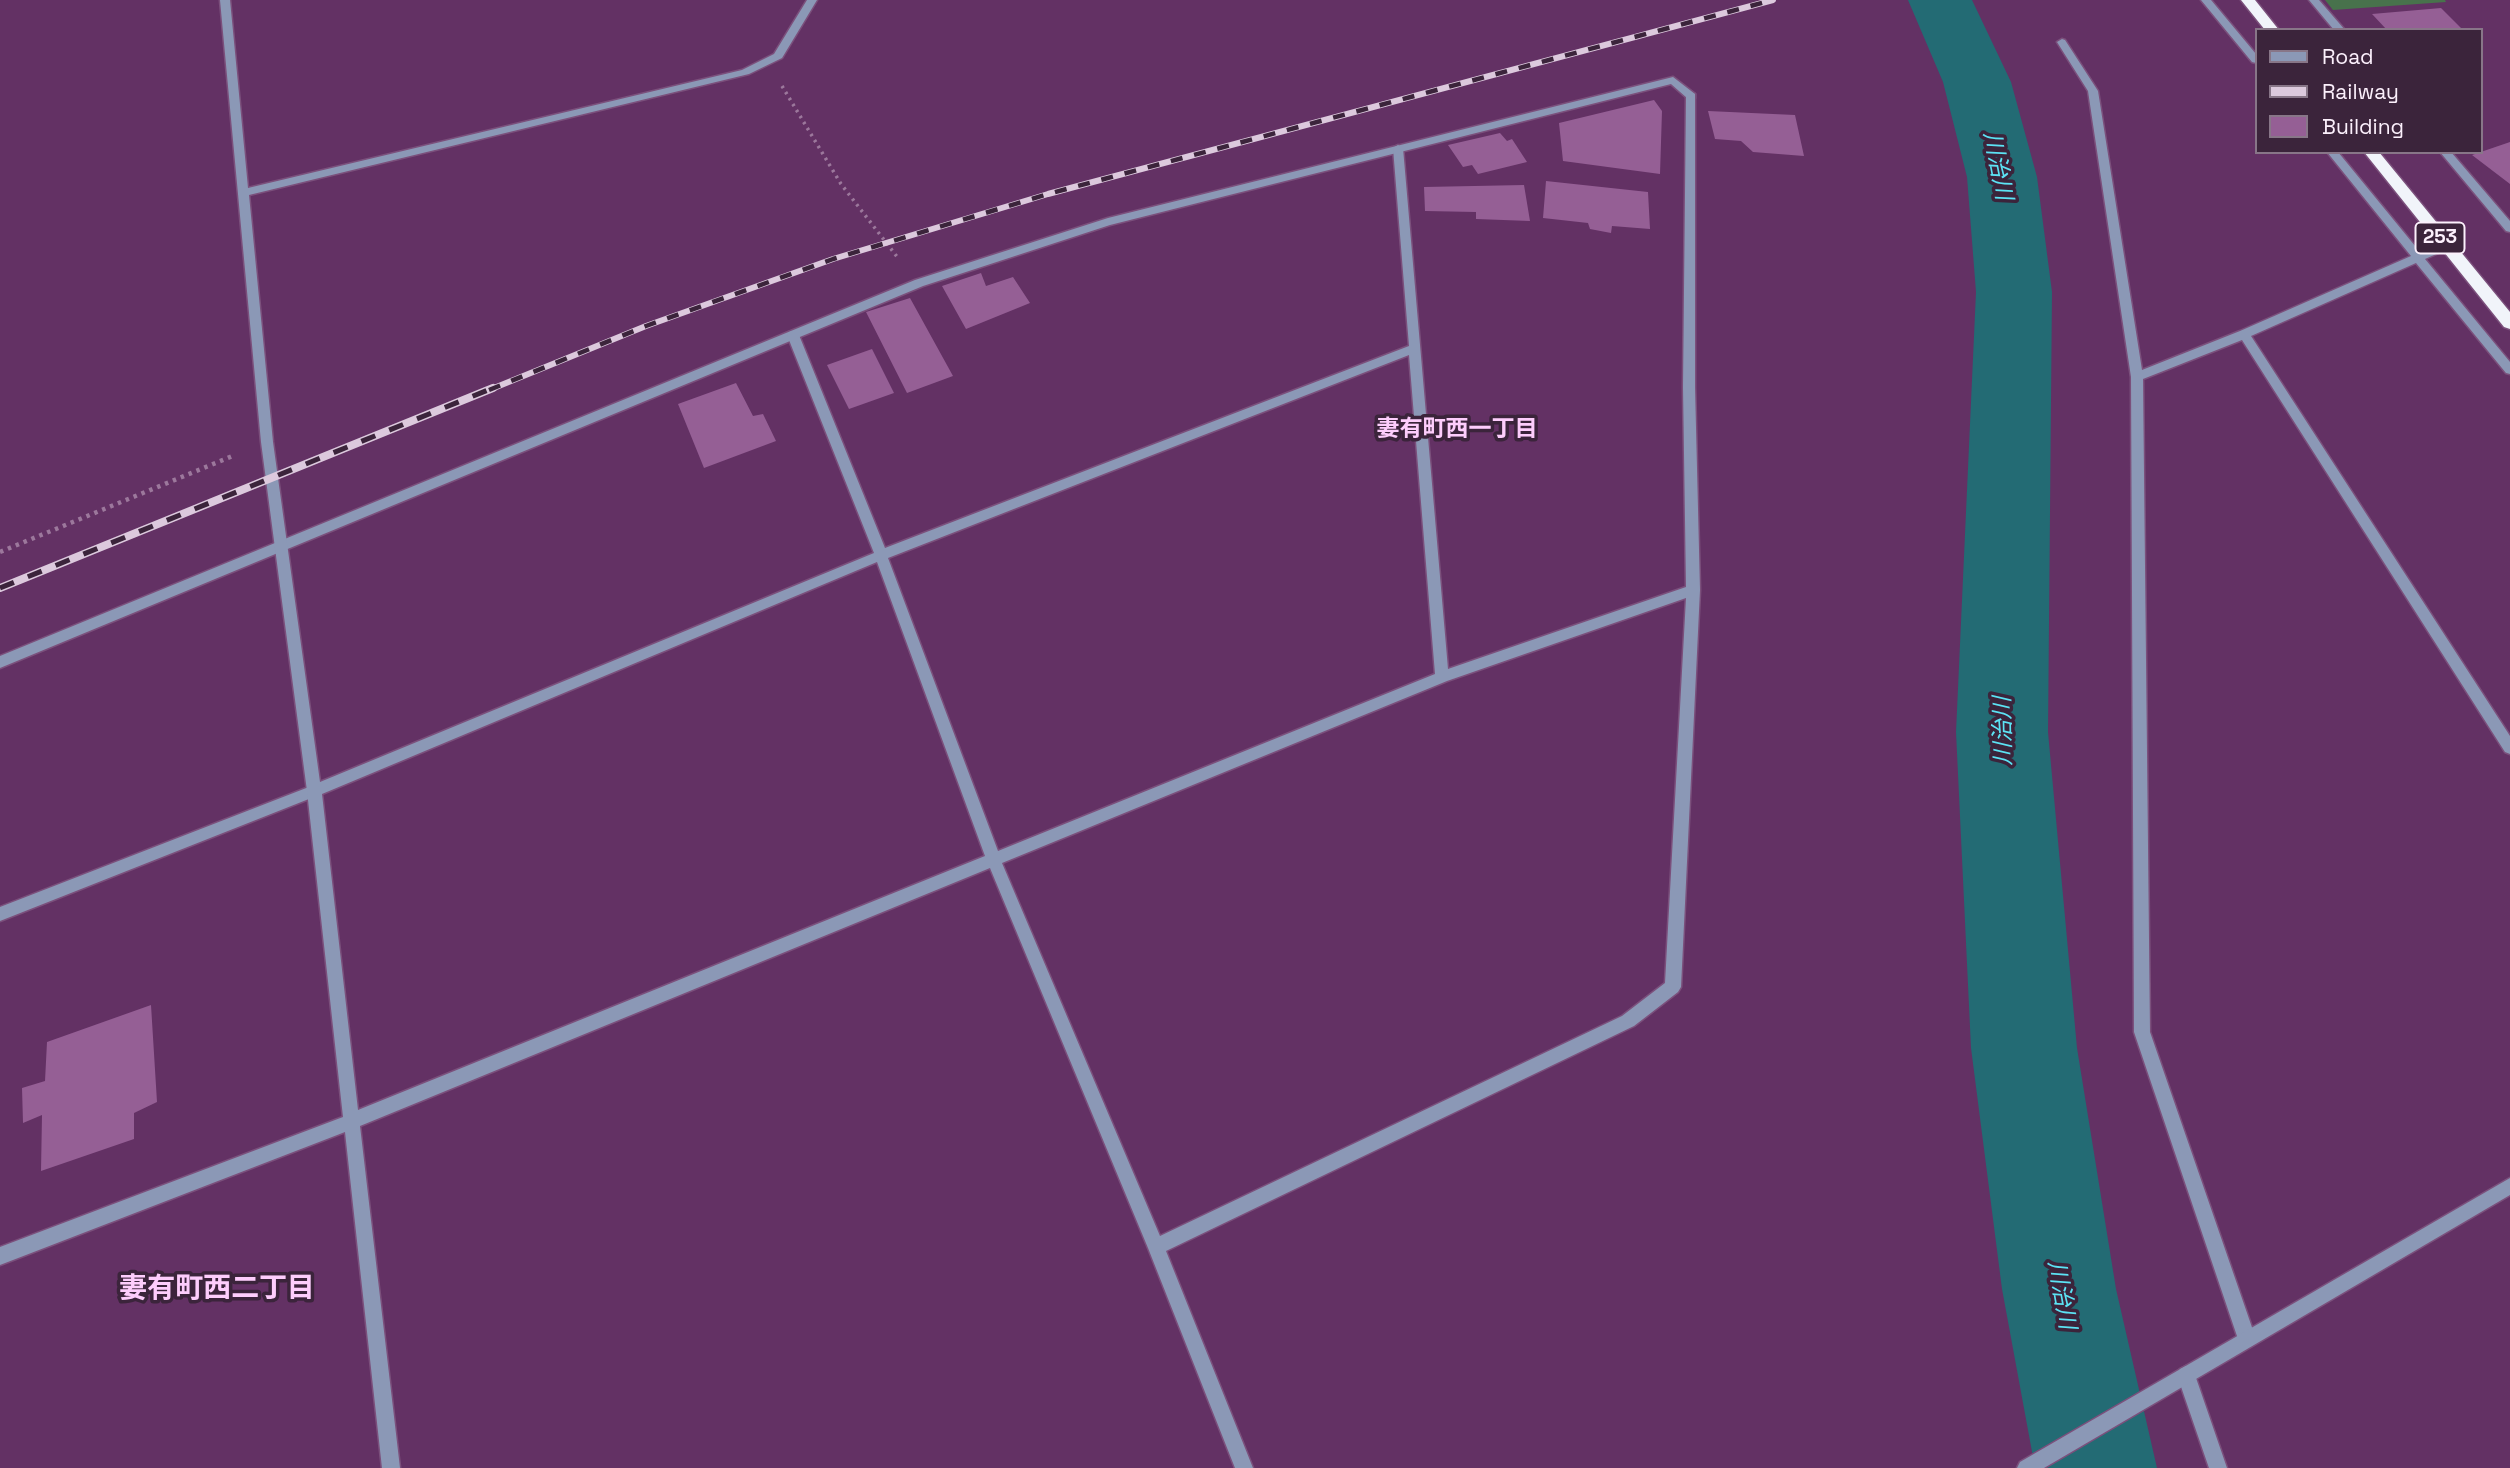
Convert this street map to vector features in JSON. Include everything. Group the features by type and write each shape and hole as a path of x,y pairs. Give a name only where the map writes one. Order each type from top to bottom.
{"highway":[{"path":"2248,0 2270,28"},
{"name":"253","path":"2373,154 2510,323"}],"street":[{"path":"225,0 267,442 314,791 391,1468"},
{"path":"242,193 745,72 778,56 812,0"},
{"path":"2206,0 2254,58"},
{"path":"2314,0 2338,28"},
{"path":"2062,41 2093,91 2137,377 2142,1032 2247,1339"},
{"path":"0,662 919,283 1108,222 1673,80 1691,96 1689,387 1693,590 1672,987 1628,1021 1156,1247"},
{"path":"1398,148 1442,677"},
{"path":"2334,154 2510,370"},
{"path":"2447,154 2510,228"},
{"path":"2137,377 2244,334 2446,245"},
{"path":"2244,334 2510,748"},
{"path":"793,335 881,555 994,861 1156,1247 1244,1468"},
{"path":"0,914 314,791 881,555 1413,349"},
{"path":"0,1256 350,1122 1442,677 1693,590"},
{"path":"2026,1468 2510,1186"},
{"path":"2186,1375 2218,1468"}],"path":[{"path":"778,56 781,85 841,184 919,283"},
{"path":"0,552 267,442"}],"green space":[{"path":"2325,0 2445,0 2446,2 2333,10"}],"building":[{"path":"2441,8 2461,28 2385,28 2372,14"},
{"path":"1654,100 1662,111 1660,174 1563,161 1559,123"},
{"path":"1708,111 1795,115 1804,156 1753,152 1741,141 1715,139"},
{"path":"1500,133 1507,141 1512,139 1527,162 1478,174 1472,165 1463,167 1448,145"},
{"path":"2510,142 2510,184 2472,155 2482,154 2482,152"},
{"path":"1546,181 1648,192 1650,229 1612,226 1611,233 1590,229 1588,223 1543,218"},
{"path":"1524,185 1530,221 1476,219 1476,212 1425,211 1424,187"},
{"path":"981,273 986,286 1013,277 1030,303 966,329 942,286"},
{"path":"910,298 953,376 907,393 866,312"},
{"path":"872,349 894,393 849,409 827,365"},
{"path":"736,383 753,416 763,414 776,441 704,468 678,404"},
{"path":"151,1005 157,1102 134,1113 134,1139 41,1171 42,1115 23,1123 22,1088 45,1081 47,1042"}],"waterway":[{"name":"川治川","path":"1940,0 1977,82 2002,177 2014,292 2002,732 2024,1048 2059,1289 2096,1468"}],"railway":[{"path":"489,390 646,326 833,259 1048,194 1773,0"},
{"path":"0,588 493,388"}],"district":[{"name":"妻有町西一丁目","path":"1457,430"},
{"name":"妻有町西二丁目","path":"217,1289"}]}
